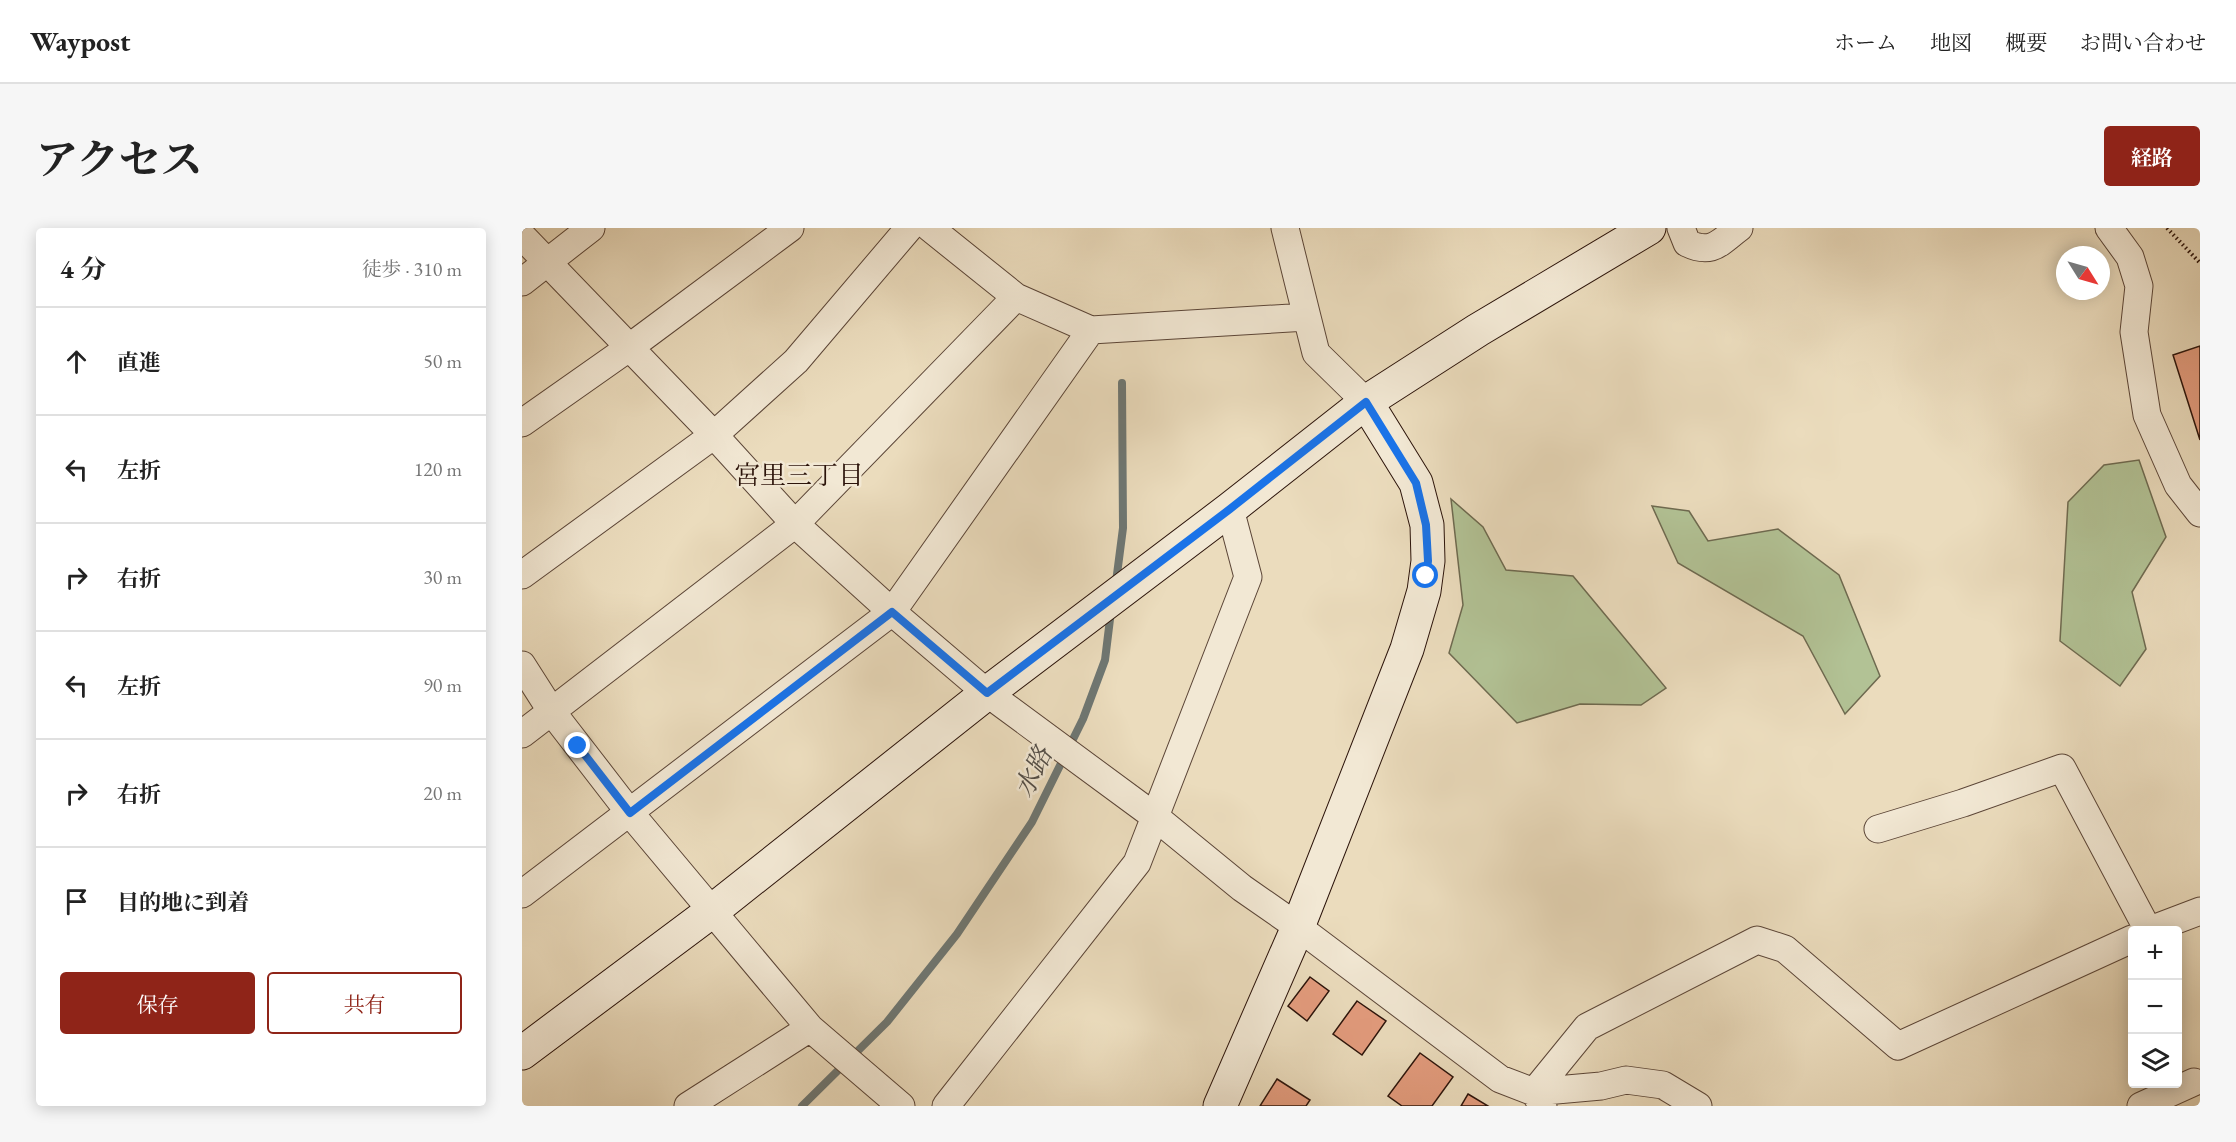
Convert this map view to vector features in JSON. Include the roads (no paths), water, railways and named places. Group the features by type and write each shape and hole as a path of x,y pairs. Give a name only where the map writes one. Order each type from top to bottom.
{"street":[{"path":"522,282 591,228"},
{"path":"522,423 630,347 790,228"},
{"path":"522,575 714,435 796,361 909,228"},
{"path":"930,228 1016,297 1091,330 1307,316"},
{"path":"1220,1106 1298,927 1407,649 1424,591 1428,561 1426,525 1416,483 1366,402 1316,352 1285,228"},
{"path":"522,1053 712,911 987,693 1230,509 1366,402 1478,330 1649,228"},
{"path":"1681,228 1687,243 1700,249 1711,248 1739,228"},
{"path":"2109,228 2130,257 2139,286 2134,332 2147,415 2178,485 2200,513"},
{"path":"522,236 714,435 795,524 892,612 987,693 1154,816 1242,888 1298,927 1500,1079 1538,1099 1626,1080 1663,1084 1698,1106"},
{"path":"522,734 795,524 1016,297"},
{"path":"522,894 892,612 1091,330"},
{"path":"946,1106 1137,863 1248,577 1230,509"},
{"path":"522,665 552,712 630,813 810,1028 901,1106"},
{"path":"1878,830 2062,768 2147,926"},
{"path":"2160,926 2200,911"},
{"path":"1538,1099 1587,1027 1757,940 1785,949 1898,1046 2128,941"},
{"path":"688,1106 810,1028"},
{"path":"2141,1106 2194,1082"}],"waterway":[{"name":"水路","path":"1116,582 1123,528 1122,383"},
{"name":"水路","path":"802,1106 887,1022 957,934 1032,822 1083,719 1105,660 1111,611"}],"district":[{"name":"宮里三丁目","path":"799,475"}]}
